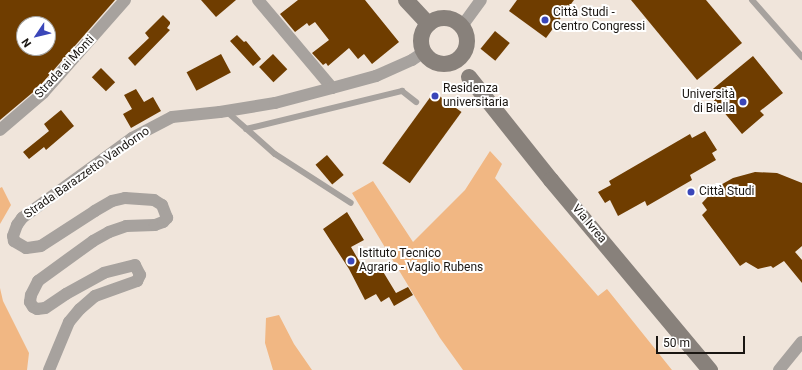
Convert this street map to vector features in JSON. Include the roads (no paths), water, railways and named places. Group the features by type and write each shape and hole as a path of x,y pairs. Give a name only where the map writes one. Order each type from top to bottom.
{"main road":[{"path":"406,0 428,24"},
{"path":"441,18 449,18 462,26 465,33 463,70 434,62 424,52 421,38 428,24 441,18"},
{"name":"Via Ivrea","path":"463,70 551,180 710,370"}],"street":[{"name":"Strada ai Monti","path":"0,130 47,88 125,0"},
{"path":"258,0 332,88"},
{"path":"462,26 481,0"},
{"name":"Strada Barazzetto Vandorno","path":"49,370 68,322 80,309 95,296 137,281 140,275 135,266 104,273 72,290 45,308 37,309 33,307 30,302 31,295 38,281 93,241 109,232 126,226 155,225 167,218 162,205 154,200 125,198 112,201 41,246 26,248 14,241 13,236 17,225 22,218 132,138 172,117 226,111 275,103 376,76 412,60 424,52"},
{"path":"779,370 802,342"}],"lane":[{"path":"752,0 802,57"},
{"path":"246,129 402,91 416,102"},
{"path":"226,111 275,154 351,203"}],"place":[{"name":"Città Studi - Centro Congressi","path":"545,20"},
{"name":"Residenza universitaria","path":"435,96"},
{"name":"Università di Biella","path":"743,102"},
{"name":"Città Studi","path":"691,192"},
{"name":"Istituto Tecnico Agrario - Vaglio Rubens","path":"351,261"}]}
